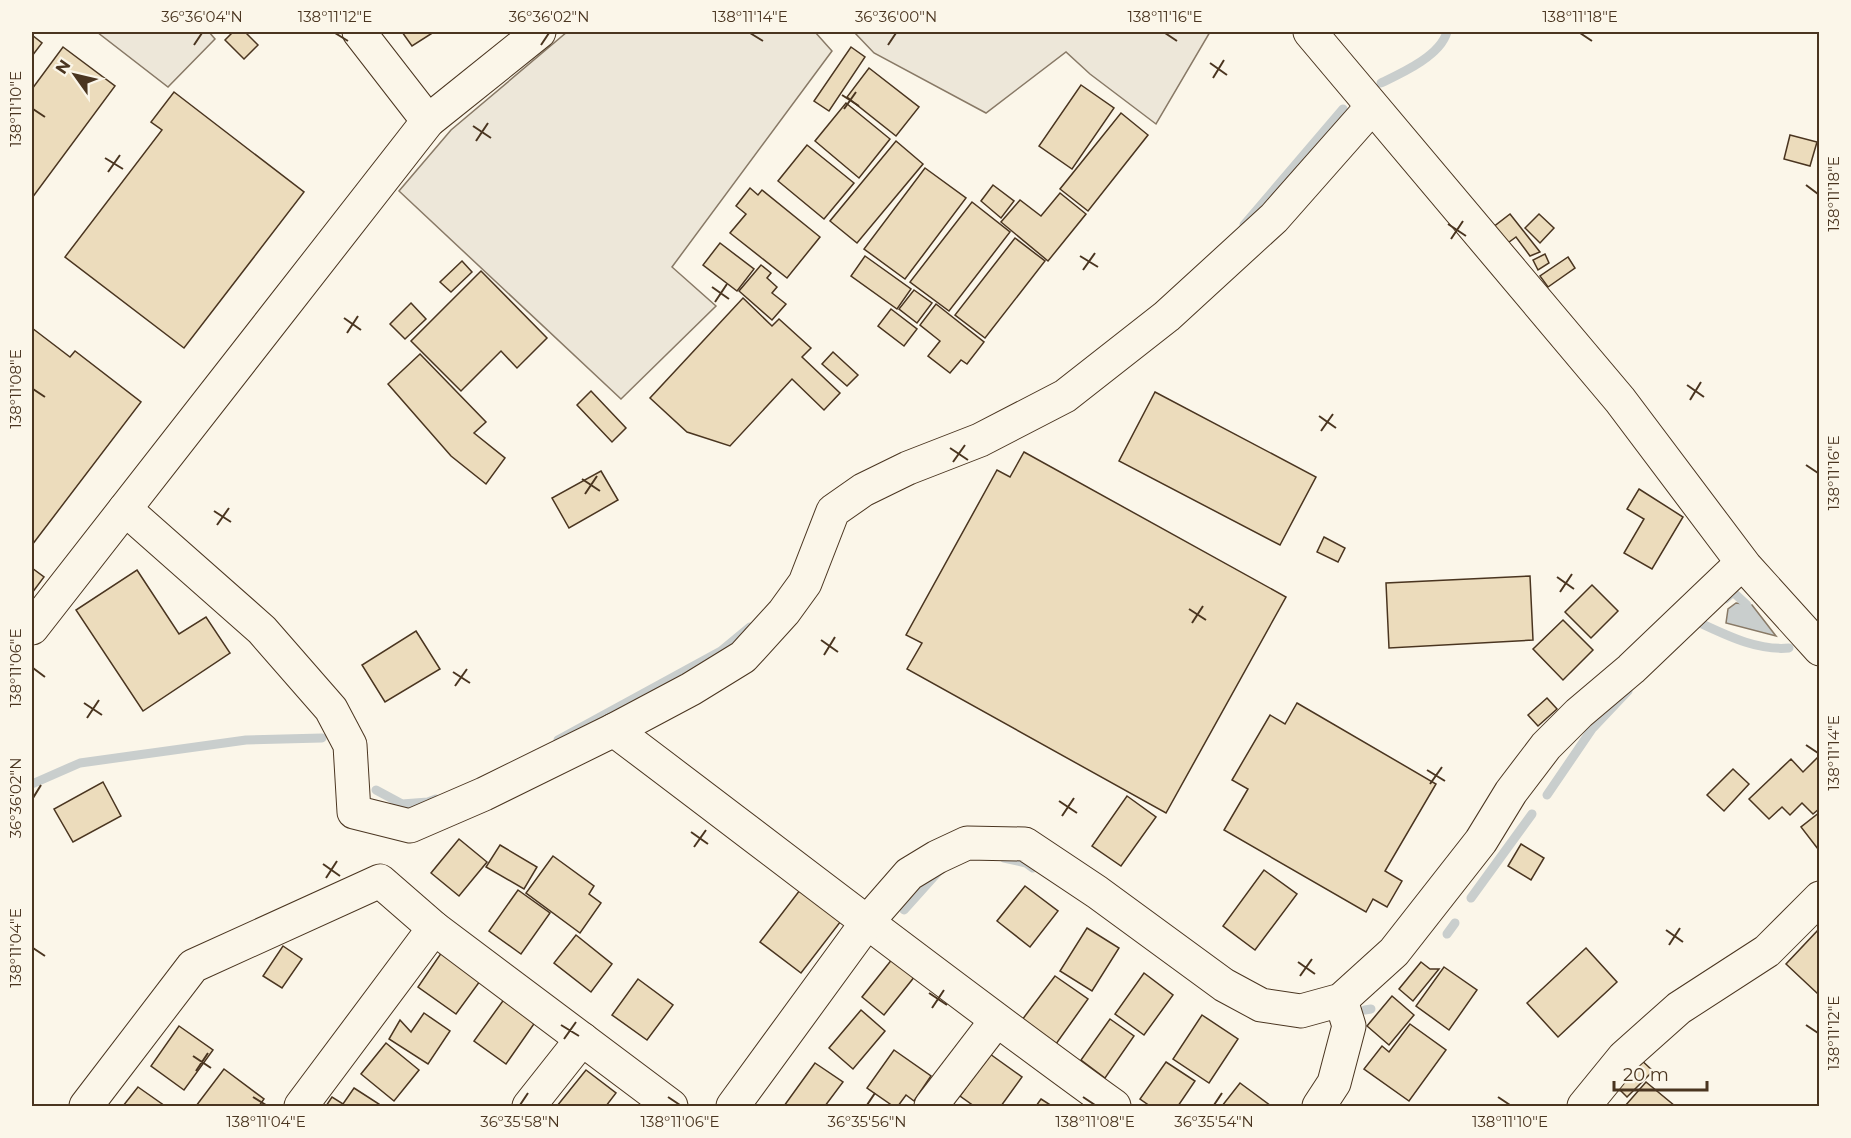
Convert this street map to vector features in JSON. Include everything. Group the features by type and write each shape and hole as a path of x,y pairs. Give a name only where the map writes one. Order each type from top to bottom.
{"street":[{"path":"358,32 428,121"},
{"path":"32,628 428,121 539,32"},
{"path":"1310,32 1620,400 1742,563 1820,649"},
{"path":"125,509 262,630 331,709 350,744 354,812 410,826 484,794 614,730 691,689 743,657 784,612 805,583 833,511 863,490 908,468 980,440 1065,396 1167,316 1274,218 1372,107"},
{"path":"733,1107 868,921 909,874 967,843 1025,844 1097,892 1224,985 1261,1005 1301,1011 1341,1000 1395,952 1481,841 1511,792 1546,746 1742,563"},
{"path":"614,730 868,921 996,1021 1114,1107"},
{"path":"86,1107 193,966 380,881 434,928 671,1107"},
{"path":"1584,1107 1624,1058 1679,1008 1767,951 1820,898"},
{"path":"301,1107 434,928"},
{"path":"1319,1107 1334,1083 1349,1026 1341,1000"},
{"path":"932,1107 996,1021"},
{"path":"529,1107 582,1039"}],"shaded area":[{"path":"97,32 209,32 215,39 168,87"},
{"path":"567,32 815,32 832,51 672,267 716,306 621,399 399,191 451,130"},
{"path":"854,32 1210,32 1156,124 1090,74 1066,52 986,113 874,53"},
{"path":"1736,603 1752,605 1776,636 1726,623 1728,609"}],"building":[{"path":"233,32 245,32 258,45 244,59 225,40"},
{"path":"402,32 434,32 412,46"},
{"path":"32,35 42,43 32,56"},
{"path":"63,47 115,86 32,198 32,89"},
{"path":"851,47 865,57 829,111 814,101"},
{"path":"869,68 919,107 896,136 847,97"},
{"path":"1081,85 1114,108 1072,169 1039,146"},
{"path":"174,92 304,192 184,348 65,257 162,130 151,122"},
{"path":"846,103 890,139 859,178 815,141"},
{"path":"1121,113 1148,135 1088,211 1060,189"},
{"path":"1790,135 1817,142 1810,166 1784,159"},
{"path":"896,141 923,164 857,243 830,221"},
{"path":"807,145 854,183 824,219 778,181"},
{"path":"925,168 966,198 905,279 864,249"},
{"path":"993,185 1014,201 1001,218 981,201"},
{"path":"750,188 758,195 762,190 820,237 787,278 730,233 746,214 736,206"},
{"path":"1060,193 1086,214 1048,261 1001,222 1020,200 1041,216"},
{"path":"972,202 1010,232 949,311 910,282"},
{"path":"1510,214 1540,252 1530,256 1516,237 1505,245 1492,228"},
{"path":"1539,214 1554,228 1540,243 1525,228"},
{"path":"1015,238 1045,261 985,338 955,315"},
{"path":"720,243 754,269 737,291 703,265"},
{"path":"1545,254 1549,263 1538,270 1533,260"},
{"path":"865,256 911,289 897,309 851,276"},
{"path":"1568,257 1575,268 1548,287 1540,276"},
{"path":"462,261 472,272 451,292 440,282"},
{"path":"761,265 771,273 767,278 777,287 772,293 786,304 772,320 739,291"},
{"path":"481,271 547,338 517,368 501,351 461,391 411,341"},
{"path":"914,290 932,303 917,323 899,309"},
{"path":"743,298 772,326 779,319 811,348 802,357 840,393 824,410 792,379 730,446 687,432 650,398"},
{"path":"411,303 426,319 405,339 390,324"},
{"path":"936,304 984,342 967,364 961,360 950,373 928,356 940,341 920,325"},
{"path":"891,309 917,329 904,346 878,326"},
{"path":"32,328 70,357 75,351 141,402 32,545"},
{"path":"833,352 858,375 847,386 822,364"},
{"path":"420,354 486,422 474,433 505,458 486,484 451,456 388,384"},
{"path":"591,391 626,428 612,442 577,405"},
{"path":"1155,392 1316,477 1280,545 1119,461"},
{"path":"1024,452 1286,597 1166,813 907,669 922,643 906,635 997,470 1010,477"},
{"path":"601,471 618,500 569,528 552,498"},
{"path":"1639,489 1683,517 1652,569 1624,553 1644,519 1627,509"},
{"path":"1324,537 1345,548 1338,562 1317,552"},
{"path":"32,568 44,577 32,593"},
{"path":"137,570 179,634 206,617 230,653 143,711 76,610"},
{"path":"1530,576 1533,640 1389,648 1386,583"},
{"path":"1592,585 1618,611 1591,638 1565,612"},
{"path":"1563,620 1593,650 1563,680 1533,649"},
{"path":"416,631 440,669 385,702 362,665"},
{"path":"1547,698 1557,709 1538,726 1528,715"},
{"path":"1297,703 1436,784 1385,871 1402,881 1387,907 1373,899 1366,912 1224,830 1248,789 1232,780 1270,715 1285,724"},
{"path":"1820,755 1820,808 1813,814 1802,803 1790,815 1782,807 1769,819 1749,799 1791,759 1803,772"},
{"path":"1733,769 1749,784 1724,811 1707,795"},
{"path":"103,782 121,816 73,842 54,809"},
{"path":"1127,796 1156,817 1121,866 1092,846"},
{"path":"1820,812 1820,848 1818,849 1801,827"},
{"path":"459,839 487,862 459,896 431,873"},
{"path":"1521,844 1544,858 1531,880 1508,866"},
{"path":"500,845 537,867 524,889 486,867"},
{"path":"553,856 594,886 589,894 601,903 580,933 526,893"},
{"path":"1264,870 1297,894 1255,950 1223,926"},
{"path":"1025,886 1058,911 1030,947 997,921"},
{"path":"518,890 550,913 521,954 489,931"},
{"path":"800,890 841,921 801,973 760,942"},
{"path":"1087,928 1119,948 1092,991 1060,971"},
{"path":"1820,928 1820,992 1818,994 1786,964"},
{"path":"576,935 612,964 591,992 554,963"},
{"path":"283,946 302,959 282,988 263,976"},
{"path":"1586,948 1617,982 1558,1037 1527,1003"},
{"path":"444,949 483,977 456,1014 418,987"},
{"path":"893,958 915,976 884,1015 862,997"},
{"path":"1421,962 1430,969 1439,969 1413,1001 1399,989"},
{"path":"1444,967 1477,990 1449,1030 1416,1006"},
{"path":"1144,973 1173,995 1144,1035 1115,1014"},
{"path":"1055,976 1088,999 1056,1044 1022,1020"},
{"path":"638,979 673,1005 647,1040 612,1015"},
{"path":"1392,996 1414,1015 1389,1045 1367,1026"},
{"path":"505,998 536,1021 506,1064 474,1041"},
{"path":"861,1010 885,1031 853,1069 829,1048"},
{"path":"424,1013 450,1031 428,1064 389,1039 400,1020 411,1032"},
{"path":"1202,1015 1238,1039 1209,1083 1173,1059"},
{"path":"1110,1019 1134,1036 1105,1078 1081,1060"},
{"path":"1410,1024 1446,1050 1409,1101 1364,1069 1382,1046 1389,1052"},
{"path":"179,1026 213,1050 184,1090 151,1066"},
{"path":"386,1043 419,1070 394,1101 361,1074"},
{"path":"894,1050 931,1076 914,1101 906,1095 898,1106 893,1106 867,1088"},
{"path":"990,1054 1022,1077 1001,1106 974,1106 960,1096"},
{"path":"1639,1058 1653,1071 1627,1097 1614,1084"},
{"path":"1166,1062 1195,1081 1178,1106 1150,1106 1140,1099"},
{"path":"815,1063 843,1082 825,1106 784,1106"},
{"path":"224,1069 264,1099 259,1106 196,1106"},
{"path":"586,1070 616,1093 606,1106 557,1106"},
{"path":"1646,1082 1675,1106 1625,1106"},
{"path":"1240,1083 1271,1106 1222,1106"},
{"path":"138,1087 165,1106 123,1106"},
{"path":"354,1088 382,1106 326,1106 332,1097 343,1104"},
{"path":"1041,1099 1052,1106 1036,1106"}],"waterway":[{"path":"1381,83 1429,56 1437,49 1447,32"},
{"path":"1244,225 1343,109"},
{"path":"1725,599 1733,592 1747,605"},
{"path":"1700,623 1755,645 1789,648"},
{"path":"558,740 721,651 750,627"},
{"path":"1547,795 1592,729 1628,691"},
{"path":"32,784 80,763 246,740 322,738"},
{"path":"376,790 402,804 428,802 436,799"},
{"path":"1471,898 1532,814"},
{"path":"1004,858 1026,863 1033,868"},
{"path":"904,910 939,871"},
{"path":"1447,934 1455,923"},
{"path":"1365,1010 1371,1009"}]}
